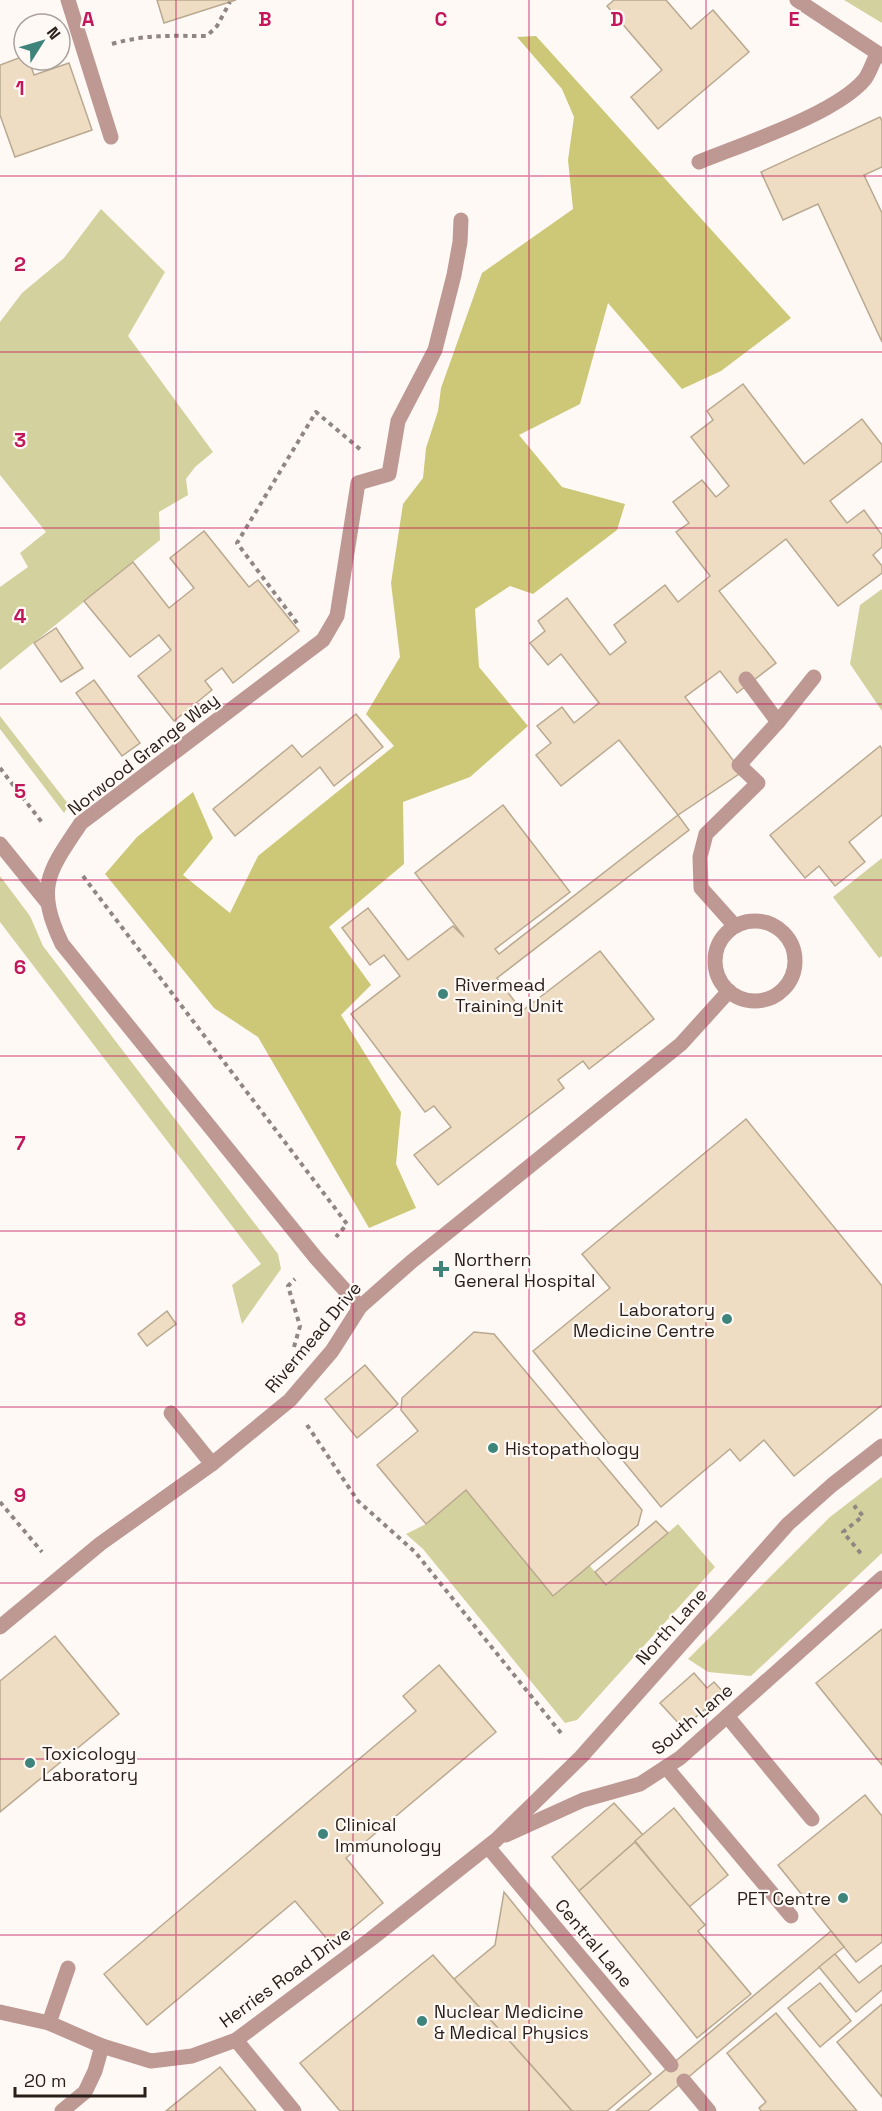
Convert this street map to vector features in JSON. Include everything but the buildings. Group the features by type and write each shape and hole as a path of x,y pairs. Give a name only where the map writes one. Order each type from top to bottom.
{"street":[{"path":"68,0 111,137"},
{"path":"699,162 798,121 847,96 866,77 880,55 797,0"},
{"path":"389,474 398,421 435,350 454,274 460,242 461,220"},
{"name":"Norwood Grange Way","path":"46,902 47,884 63,850 81,823 323,640 337,616 358,483 389,474"},
{"path":"735,926 702,888 700,857 706,834 758,783 739,765 814,677"},
{"path":"746,679 778,722"},
{"path":"0,844 46,902 51,921 62,944 316,1258 360,1307"},
{"path":"748,921 768,923 781,930 794,950 795,966 791,979 782,991 770,998 756,1001 741,999 729,992 721,983 716,969 716,949 722,937 735,926 748,921"},
{"name":"Rivermead Drive","path":"0,1627 100,1544 212,1464 290,1400 332,1350 360,1307 411,1262 681,1044 729,992"},
{"path":"171,1413 212,1464"},
{"name":"North Lane","path":"492,1843 581,1757 788,1524 850,1470 882,1446"},
{"name":"South Lane","path":"492,1843 583,1800 640,1784 680,1758 882,1578"},
{"path":"727,1716 812,1819"},
{"path":"666,1767 791,1916"},
{"name":"Herries Road Drive","path":"0,2012 49,2022 102,2046 151,2061 192,2056 236,2040 371,1939 492,1843"},
{"name":"Central Lane","path":"492,1843 671,2065"},
{"path":"49,2022 68,1968"},
{"path":"236,2040 294,2111"},
{"path":"62,2111 85,2092 95,2071 102,2046"},
{"path":"684,2080 709,2111"}],"path":[{"path":"85,52 136,37 207,36 217,26 230,2"},
{"path":"314,647 237,543 316,412 389,474"},
{"path":"0,768 347,1224 288,1286 300,1326 292,1351"},
{"path":"290,1400 358,1501 415,1552 581,1757"},
{"path":"850,1470 870,1494 855,1507 863,1516 843,1532 882,1578"},
{"path":"0,1502 61,1576"}],"shaded area":[{"path":"844,0 882,0 882,23"},
{"path":"536,36 791,318 721,371 682,389 608,303 580,404 519,435 562,487 625,504 617,530 533,594 510,586 475,609 479,667 528,726 470,777 403,802 404,864 329,927 371,985 341,1015 401,1112 396,1164 416,1208 369,1228 258,1037 214,1008 105,874 137,837 193,792 213,838 183,875 230,913 258,856 394,746 366,714 400,657 391,583 403,504 423,478 426,448 438,411 441,388 482,273 573,209 568,160 574,117 562,89 517,37"},
{"path":"101,209 165,272 128,336 213,452 195,467 186,479 188,495 159,512 160,540 0,670 0,587 28,567 20,553 46,532 0,475 0,322 22,293 64,258"},
{"path":"882,589 882,711 850,664 860,605"},
{"path":"0,716 69,805 64,813 0,729"},
{"path":"882,858 882,956 879,958 833,897"},
{"path":"0,876 30,916 43,946 278,1254 281,1269 242,1324 232,1285 261,1264 0,922"},
{"path":"882,1477 882,1553 751,1676 708,1672 688,1659 830,1517"},
{"path":"466,1490 553,1595 589,1565 607,1585 678,1524 715,1567 577,1720 565,1723 423,1549 406,1534 426,1524"}],"place":[{"name":"Rivermead Training Unit","path":"443,994"},
{"name":"Northern General Hospital","path":"441,1269"},
{"name":"Laboratory Medicine Centre","path":"727,1319"},
{"name":"Histopathology","path":"493,1448"},
{"name":"Toxicology Laboratory","path":"30,1763"},
{"name":"Clinical Immunology","path":"323,1834"},
{"name":"PET Centre","path":"843,1898"},
{"name":"Nuclear Medicine & Medical Physics","path":"422,2021"}]}
